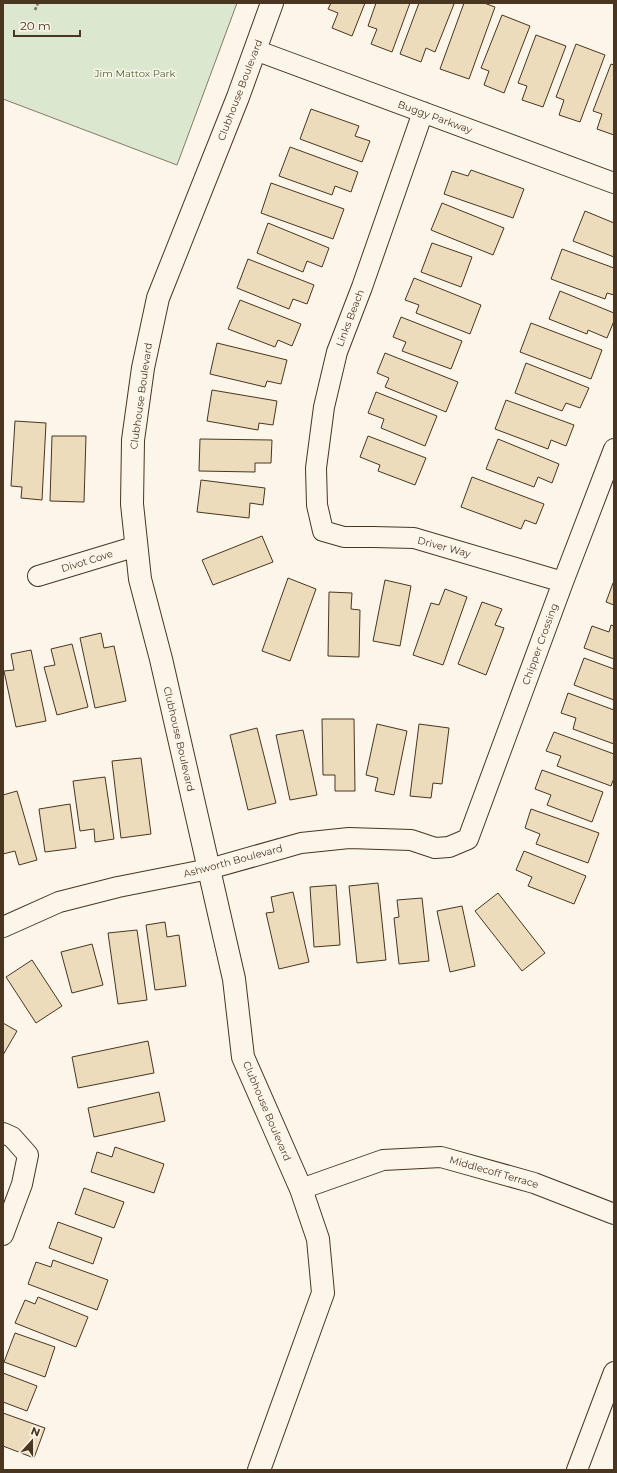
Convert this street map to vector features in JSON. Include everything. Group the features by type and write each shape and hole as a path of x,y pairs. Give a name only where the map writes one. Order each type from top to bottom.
{"street":[{"name":"Clubhouse Boulevard","path":"259,1470 323,1292 318,1239 301,1189 243,1057 234,979 140,579 132,504 133,440 143,368 158,298 272,3"},
{"name":"Buggy Parkway","path":"255,50 614,183"},
{"name":"Links Beach","path":"323,531 317,505 316,468 324,407 330,379 337,352 362,287 423,112"},
{"name":"Chipper Crossing","path":"468,839 614,449"},
{"name":"Driver Way","path":"323,531 344,537 373,536 414,538 563,582"},
{"name":"Divot Cove","path":"38,576 137,546"},
{"name":"Ashworth Boulevard","path":"3,927 59,902 118,887 209,869 301,843 349,838 411,840 435,848 449,847 468,839"},
{"path":"3,1133 12,1137 28,1155 22,1184 3,1235"},
{"name":"Middlecoff Terrace","path":"301,1189 383,1160 441,1157 534,1183 614,1214"},
{"path":"577,1470 614,1372"}],"path":[{"path":"35,10 38,3"}],"green space":[{"name":"Jim Mattox Park","path":"3,3 237,3 177,165 3,99"}],"building":[{"path":"331,3 365,3 352,36 332,28 338,13 328,9"},
{"path":"376,3 410,3 392,52 371,44 377,29 368,26"},
{"path":"419,3 454,4 435,52 426,48 421,62 400,54"},
{"path":"464,3 484,3 495,7 469,79 440,69"},
{"path":"502,15 530,26 504,93 484,85 489,71 481,68"},
{"path":"536,35 566,46 543,107 522,100 527,86 518,83"},
{"path":"576,44 605,55 580,122 559,115 564,100 556,97"},
{"path":"611,64 614,65 614,135 597,129 602,114 593,111"},
{"path":"311,109 359,126 355,136 370,141 362,162 300,139"},
{"path":"290,147 358,172 351,192 335,186 332,195 279,176"},
{"path":"471,170 524,189 513,218 444,194 452,171 468,176"},
{"path":"271,183 344,209 333,239 261,213"},
{"path":"442,203 504,228 493,255 431,230"},
{"path":"585,211 614,223 614,257 573,241"},
{"path":"268,223 329,248 322,267 307,261 303,272 257,253"},
{"path":"432,243 472,257 461,287 421,272"},
{"path":"562,249 614,268 614,295 607,293 605,299 551,279"},
{"path":"248,259 314,285 307,304 293,299 289,309 237,288"},
{"path":"414,278 481,305 470,334 416,313 419,305 405,300"},
{"path":"560,291 614,313 614,321 607,338 588,330 587,334 549,319"},
{"path":"240,300 301,324 292,346 278,340 275,347 228,329"},
{"path":"401,317 462,341 451,369 402,351 406,342 393,337"},
{"path":"531,323 602,350 591,379 520,352"},
{"path":"217,343 287,360 281,384 267,381 265,387 210,374"},
{"path":"385,353 458,382 446,412 385,387 389,378 377,373"},
{"path":"526,363 589,388 580,408 566,403 562,411 515,393"},
{"path":"212,390 277,401 273,425 259,423 258,430 207,421"},
{"path":"376,392 437,416 425,446 381,428 384,419 368,413"},
{"path":"506,400 574,425 566,446 551,440 548,449 495,429"},
{"path":"15,421 46,423 42,500 21,498 22,487 11,486"},
{"path":"52,436 86,436 84,502 50,501"},
{"path":"368,436 426,458 415,485 378,471 380,465 360,457"},
{"path":"200,439 272,440 271,463 255,463 255,472 199,471"},
{"path":"498,439 559,464 552,483 538,477 534,487 486,469"},
{"path":"472,477 544,504 536,524 525,520 521,529 461,507"},
{"path":"201,480 265,488 263,505 250,503 249,518 197,512"},
{"path":"262,536 273,562 213,585 202,560"},
{"path":"288,578 316,589 290,661 262,651"},
{"path":"385,580 411,586 400,646 373,641"},
{"path":"614,583 614,605 606,602"},
{"path":"445,589 467,597 443,665 413,655 431,603 439,605"},
{"path":"329,592 352,593 351,609 360,610 359,657 328,656"},
{"path":"482,602 502,609 495,625 504,628 486,675 458,664"},
{"path":"611,625 614,626 614,659 584,648 592,626 609,632"},
{"path":"101,633 104,648 114,646 126,701 95,708 80,638"},
{"path":"72,644 88,707 57,715 44,667 55,665 51,649"},
{"path":"31,650 46,721 16,727 4,671 14,670 11,654"},
{"path":"584,658 614,669 614,700 574,685"},
{"path":"568,693 614,710 614,744 573,729 576,718 561,713"},
{"path":"322,719 354,719 355,791 335,791 335,775 323,775"},
{"path":"377,724 407,731 394,795 375,791 378,778 366,775"},
{"path":"419,724 449,728 442,784 433,783 431,798 410,796"},
{"path":"257,728 276,803 248,810 230,735"},
{"path":"303,730 317,795 290,800 276,735"},
{"path":"554,732 614,754 614,778 611,786 557,766 561,756 546,751"},
{"path":"141,758 151,834 121,838 112,761"},
{"path":"542,770 603,792 592,822 547,805 551,795 535,789"},
{"path":"105,777 114,839 95,842 94,829 80,831 73,781"},
{"path":"17,791 37,860 19,865 15,851 3,854 3,795"},
{"path":"70,804 76,848 45,852 39,809"},
{"path":"531,809 599,833 588,863 536,844 540,834 525,828"},
{"path":"524,851 586,876 574,904 528,886 532,877 516,870"},
{"path":"378,883 386,960 357,963 349,886"},
{"path":"336,885 340,945 314,947 310,887"},
{"path":"293,892 309,962 279,969 266,913 274,912 271,897"},
{"path":"498,893 545,953 522,971 475,911"},
{"path":"422,898 429,961 399,964 394,918 399,917 397,900"},
{"path":"462,906 475,966 450,972 437,911"},
{"path":"165,922 167,937 179,935 186,986 155,990 146,925"},
{"path":"137,930 147,1000 118,1004 108,933"},
{"path":"92,944 103,985 72,993 61,952"},
{"path":"32,960 62,1006 36,1023 6,977"},
{"path":"3,1023 17,1031 3,1055"},
{"path":"148,1041 154,1073 78,1088 72,1057"},
{"path":"159,1092 165,1121 94,1137 88,1108"},
{"path":"115,1147 164,1164 154,1193 91,1172 97,1152 112,1157"},
{"path":"84,1188 124,1202 114,1228 75,1214"},
{"path":"58,1222 102,1238 93,1264 49,1248"},
{"path":"53,1260 108,1280 97,1310 28,1284 36,1262 51,1267"},
{"path":"38,1297 88,1317 76,1347 15,1323 25,1300 35,1304"},
{"path":"15,1333 55,1347 45,1377 4,1362"},
{"path":"3,1373 37,1386 27,1411 3,1402"},
{"path":"3,1413 45,1428 34,1458 3,1446"}]}
